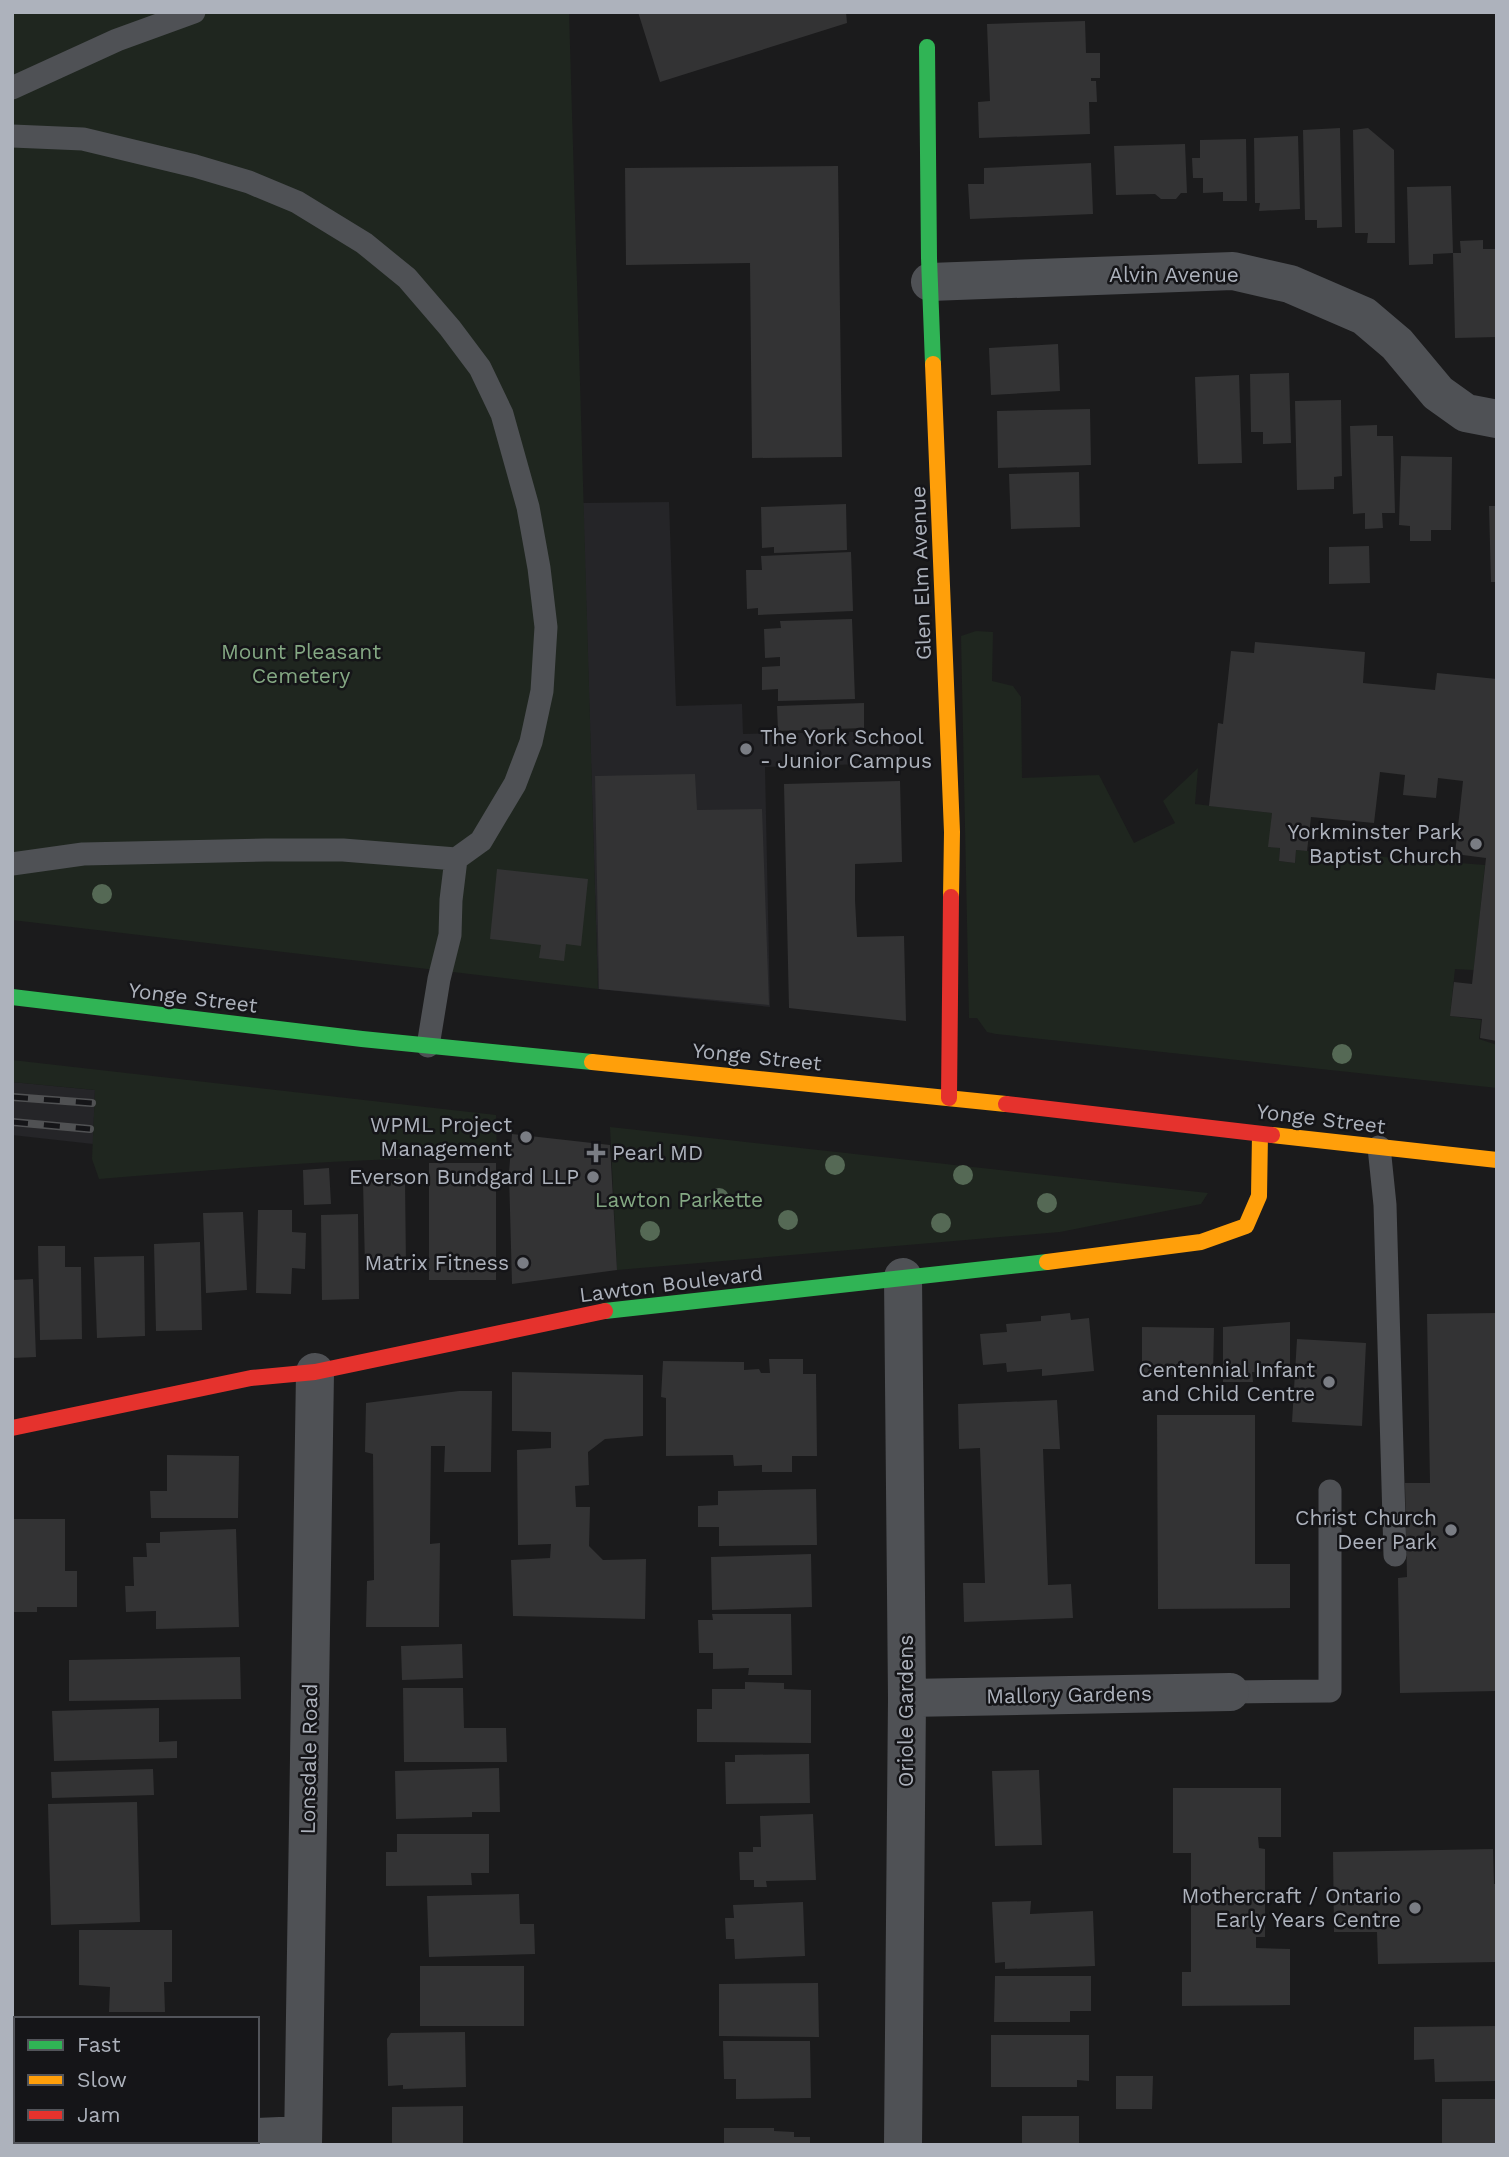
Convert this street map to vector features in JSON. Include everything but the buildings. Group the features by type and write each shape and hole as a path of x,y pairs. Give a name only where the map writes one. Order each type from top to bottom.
{"street":[{"name":"Glen Elm Avenue","path":"927,47 930,282 952,832 949,1098"},
{"name":"Alvin Avenue","path":"930,282 1233,271 1290,284 1364,316 1397,344 1438,393 1466,413 1497,419"},
{"name":"Yonge Street","path":"12,998 428,1046 949,1098 1497,1160"},
{"name":"Lawton Boulevard","path":"12,1428 251,1378 315,1372 595,1312 1050,1262 1201,1242 1246,1226 1258,1196 1260,1133"},
{"name":"Oriole Gardens","path":"902,2145 907,1698 903,1277"},
{"name":"Lonsdale Road","path":"303,2140 315,1372"},
{"name":"Mallory Gardens","path":"907,1698 1230,1692"},
{"path":"259,2137 303,2140"}],"lane":[{"path":"12,88 117,40 194,12"},
{"path":"12,136 83,139 195,166 248,182 298,202 332,221 407,278 450,327 480,368 502,414 528,507 539,568 545,627 542,691 531,742 515,785 481,841 456,859 343,850 228,851 83,854 12,864"},
{"path":"428,1046 439,979 450,935 456,859"},
{"path":"1379,1147 1385,1205 1395,1555"},
{"path":"1230,1692 1330,1691 1330,1491"}],"shaded area":[{"name":"The York School - Junior Campus","path":"669,502 676,706 742,704 743,734 899,731 900,763 765,767 770,1007 598,989 583,503"},
{"path":"12,1082 95,1090 93,1144 12,1135"}],"green space":[{"name":"Mount Pleasant Cemetery","path":"12,12 569,12 598,989 12,920"},
{"path":"976,631 993,632 992,681 1013,686 1021,697 1022,778 1099,775 1134,843 1175,823 1163,801 1198,768 1195,804 1272,813 1269,847 1280,848 1279,861 1295,863 1296,850 1485,865 1474,970 1455,969 1450,1016 1481,1020 1479,1039 1497,1045 1497,1088 996,1034 987,1032 977,1018 969,1018 961,636"},
{"path":"12,1060 496,1115 497,1158 348,1161 99,1179 92,1159 95,1090 12,1082"},
{"name":"Lawton Parkette","path":"610,1127 1208,1193 1201,1204 1060,1232 617,1270"}],"railway":[{"path":"12,1097 92,1103"},
{"path":"12,1122 90,1129"}],"traffic: fast":[{"path":"927,47 933,364"},
{"path":"12,997 362,1039 592,1062"},
{"path":"605,1311 1047,1262"}],"traffic: slow":[{"path":"933,364 952,832 951,897"},
{"path":"592,1062 1006,1104"},
{"path":"1047,1262 1201,1242 1246,1226 1259,1196 1260,1134"},
{"path":"1272,1135 1497,1160"}],"traffic: jam":[{"path":"949,1098 951,897"},
{"path":"1006,1104 1272,1135"},
{"path":"12,1428 251,1378 315,1372 605,1311"}],"place":[{"name":"The York School - Junior Campus","path":"746,749"},
{"name":"Yorkminster Park Baptist Church","path":"1476,844"},
{"name":"WPML Project Management","path":"526,1137"},
{"name":"Pearl MD","path":"596,1153"},
{"name":"Everson Bundgard LLP","path":"593,1177"},
{"name":"Matrix Fitness","path":"523,1263"},
{"name":"Centennial Infant and Child Centre","path":"1329,1382"},
{"name":"Christ Church Deer Park","path":"1451,1530"},
{"name":"Mothercraft / Ontario Early Years Centre","path":"1415,1908"}]}
